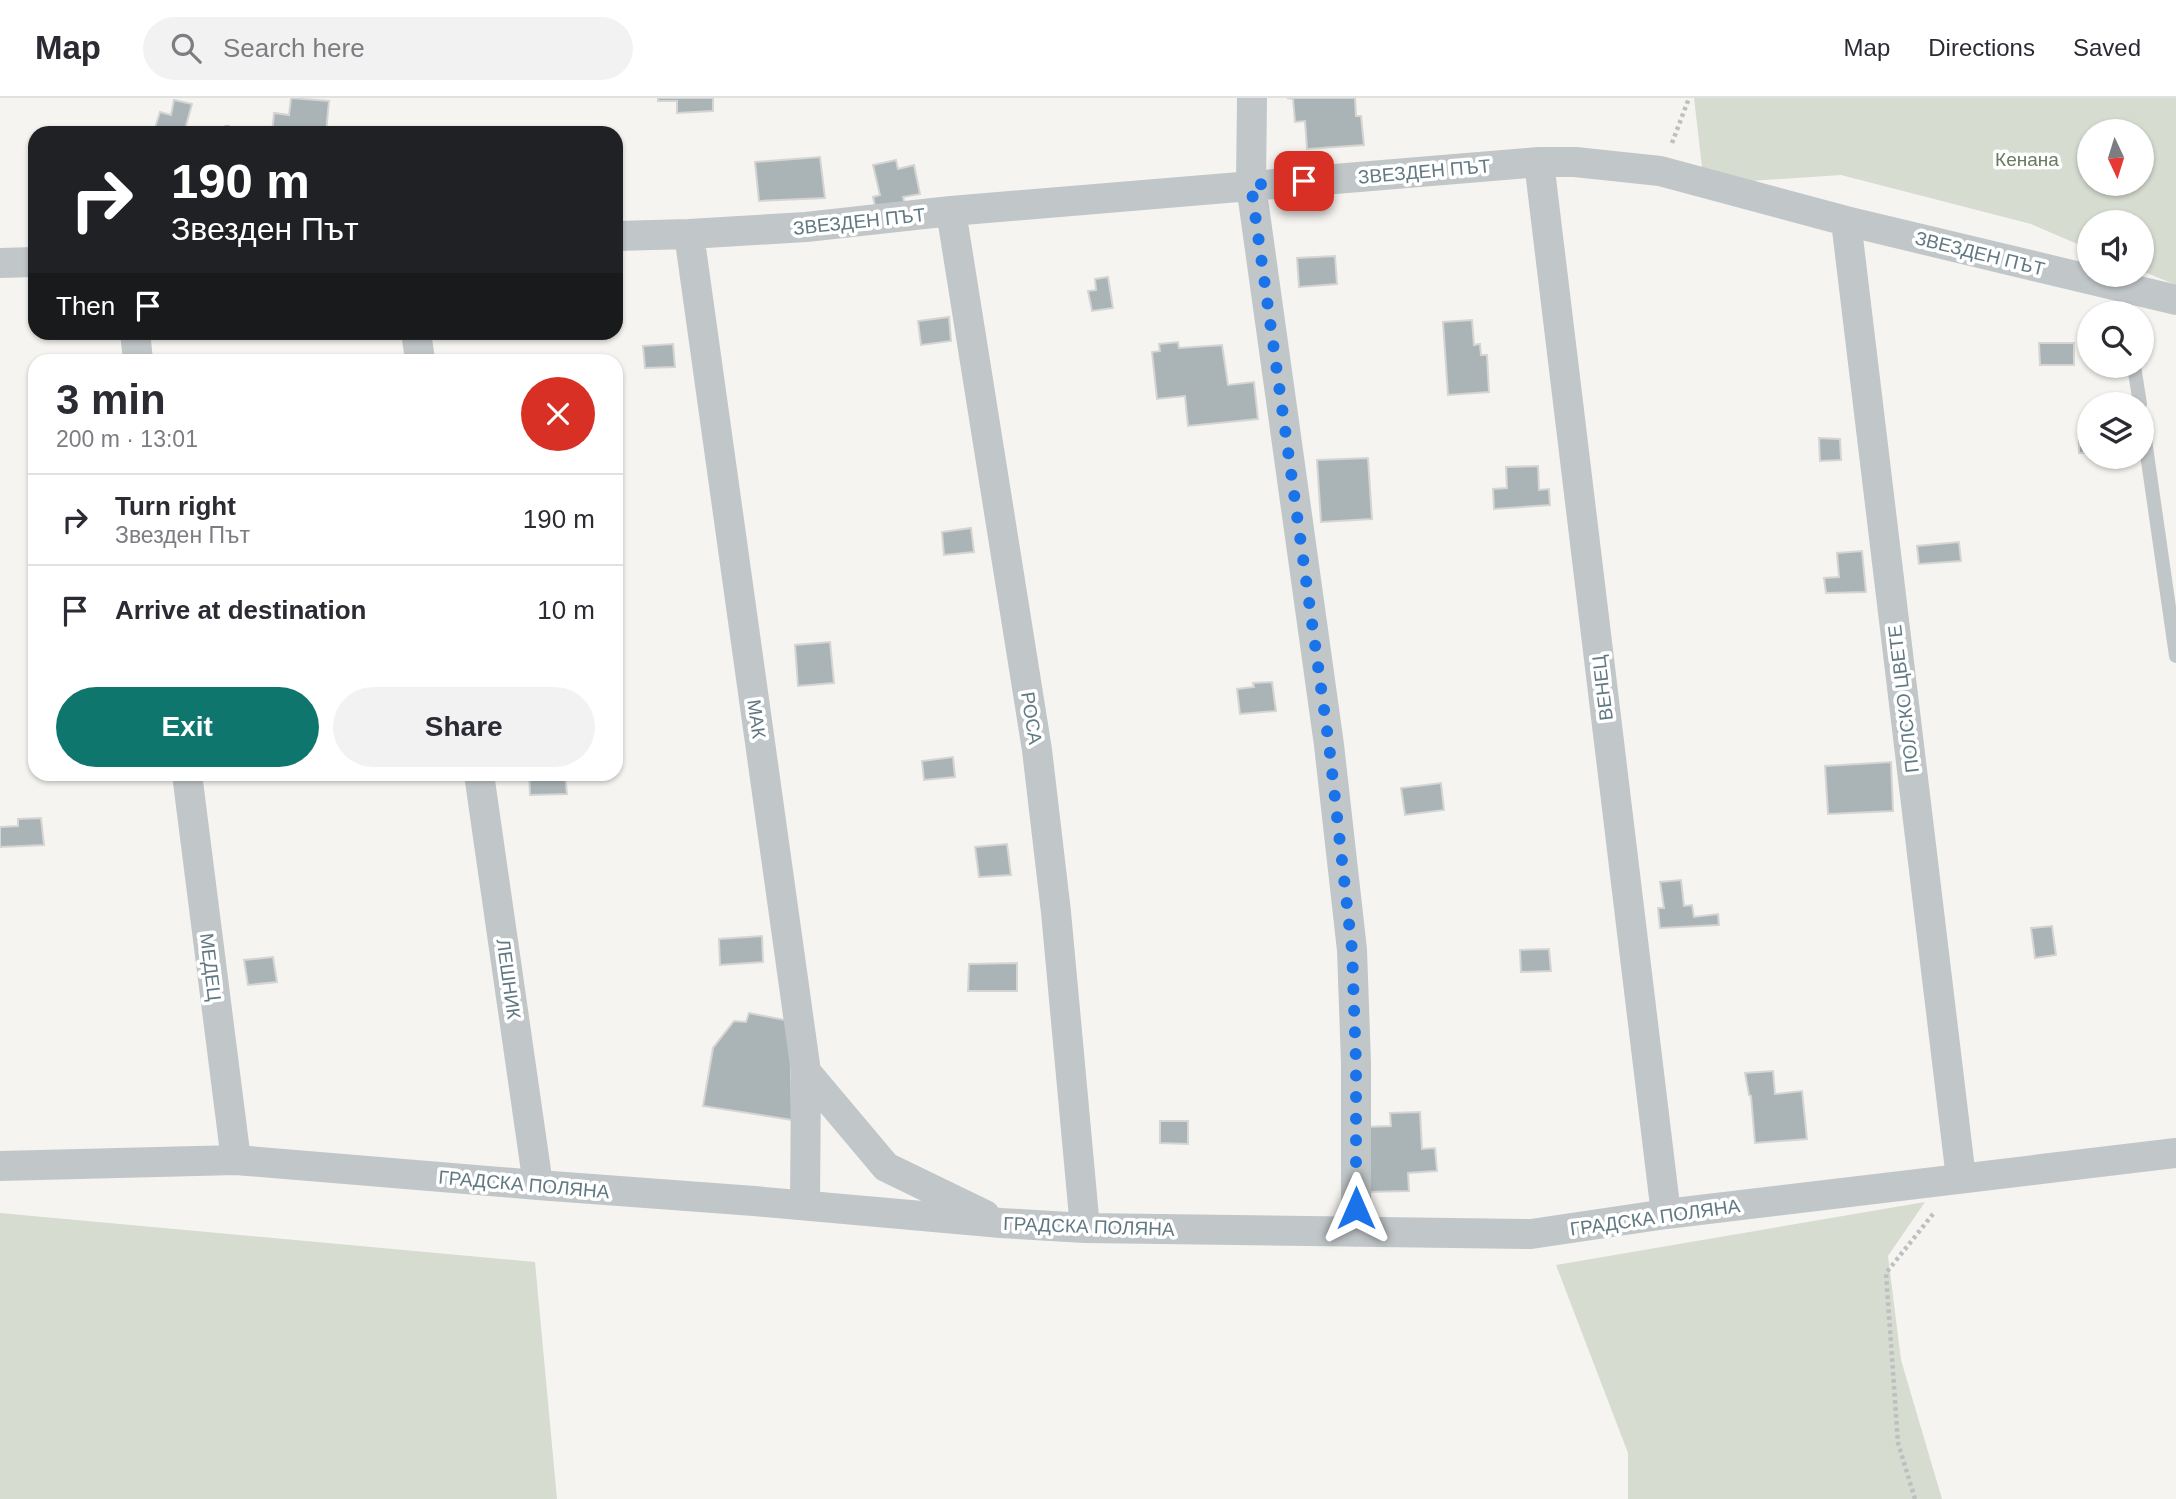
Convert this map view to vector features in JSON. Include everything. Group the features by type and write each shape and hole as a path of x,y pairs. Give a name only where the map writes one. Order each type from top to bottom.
{"street":[{"path":"1252,98 1251,185 1329,745 1352,950 1356,1063 1356,1232"},
{"name":"ЗВЕЗДЕН ПЪТ","path":"623,236 806,227 951,211 1251,185 1539,162 1575,162 1660,171 2125,300 2176,300"},
{"name":"ВЕНЕЦ","path":"1539,162 1665,1214"},
{"name":"РОСА","path":"951,211 1037,750 1056,912 1085,1228"},
{"name":"ПОЛСКО ЦВЕТЕ","path":"1846,221 1961,1178"},
{"name":"МАК","path":"689,234 806,1072 805,1205"},
{"path":"0,263 28,262"},
{"name":"МЕДЕЦ","path":"188,781 236,1160"},
{"name":"ЛЕШНИК","path":"480,781 538,1185"},
{"path":"806,1072 886,1167 1001,1223"},
{"name":"ГРАДСКА ПОЛЯНА","path":"0,1166 236,1160 1085,1228 1531,1234 1665,1214 2176,1153"}],"lane":[{"path":"2149,469 2176,656"}],"path":[{"path":"1660,171 1689,98"},
{"path":"1915,1499 1898,1443 1886,1273 1961,1178"}],"green space":[{"name":"Кенана","path":"1694,98 2176,98 2176,285 2154,276 2154,210 2077,210 2077,244 2031,224 1841,175 1704,184"},
{"path":"1925,1202 1888,1256 1901,1360 1942,1499 1628,1499 1628,1453 1556,1265"},
{"path":"0,1213 535,1262 557,1499 0,1499"}],"building":[{"path":"291,98 329,101 327,126 273,126 274,113 289,115"},
{"path":"658,98 713,98 713,111 677,113 677,101 658,101"},
{"path":"1287,98 1355,98 1356,116 1361,116 1364,145 1307,149 1305,121 1295,122 1293,99"},
{"path":"174,100 192,104 186,126 156,126 160,112 171,115"},
{"path":"820,157 825,198 759,201 755,162"},
{"path":"896,160 898,169 914,165 920,194 903,197 905,205 876,210 873,197 880,195 873,165"},
{"path":"1335,256 1337,284 1299,287 1297,258"},
{"path":"1108,277 1113,308 1092,311 1088,291 1096,290 1095,279"},
{"path":"949,317 951,341 921,345 918,321"},
{"path":"1472,320 1474,345 1480,344 1481,355 1487,355 1489,392 1448,395 1443,322"},
{"path":"1178,342 1179,348 1222,345 1228,385 1254,382 1258,419 1188,426 1185,396 1157,399 1152,352 1160,351 1159,344"},
{"path":"2039,343 2074,343 2074,365 2040,365"},
{"path":"673,344 675,367 645,368 643,346"},
{"path":"1819,438 1840,439 1841,460 1820,461"},
{"path":"1368,458 1372,519 1321,522 1317,460"},
{"path":"1538,466 1539,490 1549,489 1550,505 1494,509 1493,489 1507,488 1506,467"},
{"path":"971,528 974,552 944,555 942,532"},
{"path":"1959,542 1961,561 1919,564 1917,546"},
{"path":"1862,551 1866,592 1826,593 1824,578 1839,577 1837,553"},
{"path":"830,642 834,683 798,686 795,645"},
{"path":"1272,682 1276,711 1240,714 1237,689 1254,687 1253,683"},
{"path":"953,757 955,777 924,780 922,761"},
{"path":"1891,762 1893,811 1828,814 1825,766"},
{"path":"529,781 566,781 567,794 530,795"},
{"path":"1441,783 1444,810 1405,815 1401,788"},
{"path":"41,818 44,845 0,847 0,827 18,826 18,819"},
{"path":"1007,844 1011,875 979,877 975,847"},
{"path":"1681,880 1684,906 1692,905 1694,917 1718,914 1719,925 1660,928 1658,908 1664,908 1660,882"},
{"path":"2052,926 2056,955 2035,958 2031,928"},
{"path":"762,936 763,962 720,965 719,939"},
{"path":"1549,949 1551,971 1521,972 1520,950"},
{"path":"273,957 277,982 248,985 244,960"},
{"path":"1017,963 1017,991 968,991 969,964"},
{"path":"749,1013 790,1021 792,1120 703,1106 713,1048 734,1021 746,1022"},
{"path":"1773,1071 1775,1094 1802,1091 1807,1139 1755,1143 1751,1096 1745,1073"},
{"path":"1420,1112 1422,1149 1435,1148 1437,1171 1408,1173 1409,1191 1368,1192 1364,1127 1391,1126 1390,1113"},
{"path":"1160,1121 1188,1121 1188,1144 1160,1143"}],"route":[{"path":"1304,181 1251,185 1329,745 1352,950 1356,1063 1356,1208"}]}
